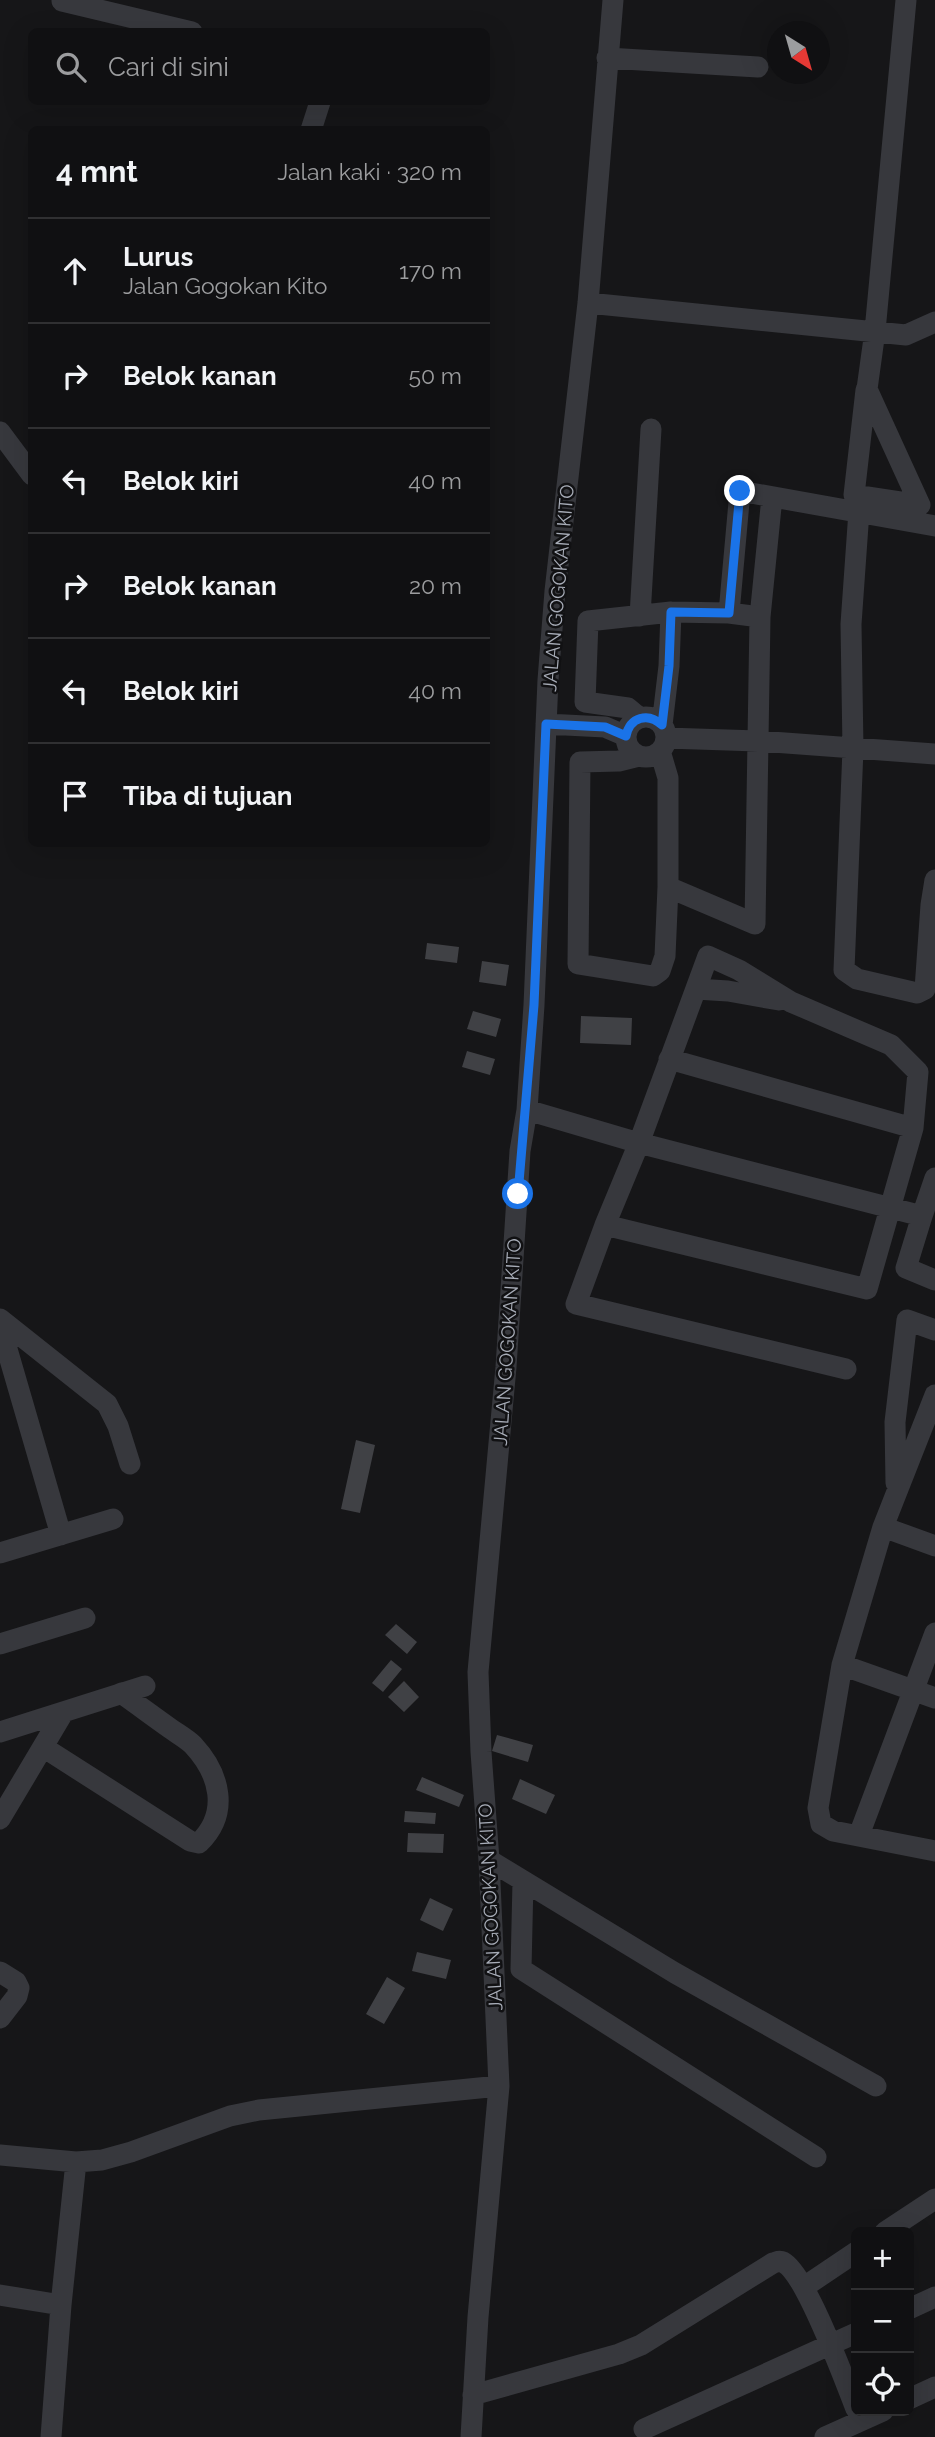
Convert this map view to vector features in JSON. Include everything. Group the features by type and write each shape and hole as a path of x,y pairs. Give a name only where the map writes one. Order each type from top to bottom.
{"street":[{"name":"JALAN GOGOKAN KITO","path":"471,2437 499,2086 478,1672 506,1367 520,1152 527,1110 555,591 588,303 612,0"},
{"path":"867,389 920,505 854,495 867,389 875,331 906,0"},
{"path":"62,1 175,28"},
{"path":"607,58 758,67"},
{"path":"312,126 319,105"},
{"path":"588,303 906,335 935,321"},
{"path":"640,616 651,429"},
{"path":"0,432 28,470"},
{"path":"729,613 740,491 935,526"},
{"path":"668,887 755,925 760,617 772,497"},
{"path":"859,511 851,624 853,749 844,970 857,979 917,993 925,989 935,880"},
{"path":"657,742 669,666 671,612"},
{"path":"640,718 628,708 585,702 589,621 671,612 729,613 760,617"},
{"path":"657,742 619,761 580,762 578,964 653,976 658,974 665,956 668,778 657,742 652,718 640,718 630,725 626,736 628,746 657,742 758,741 935,754"},
{"path":"546,724 605,727 626,736"},
{"path":"605,1225 867,1289 913,1128 918,1072 891,1045 791,1002 739,970 708,956 639,1143 605,1225 576,1304 846,1369"},
{"path":"696,989 728,991 791,1002"},
{"path":"669,1059 913,1128"},
{"path":"527,1110 639,1143 922,1216"},
{"path":"934,1186 906,1268 935,1279"},
{"path":"0,1319 107,1404 118,1426 130,1464"},
{"path":"896,1492 895,1422 907,1320 935,1330"},
{"path":"0,1325 61,1535"},
{"path":"935,1395 883,1527 842,1665 818,1808 821,1824 833,1831 935,1852"},
{"path":"0,1553 113,1519"},
{"path":"883,1527 935,1546"},
{"path":"0,1644 85,1618"},
{"path":"859,1835 935,1633"},
{"path":"842,1665 935,1698"},
{"path":"0,1732 145,1686"},
{"path":"43,1747 190,1840 200,1843 217,1813 219,1790 207,1764 192,1744 121,1693"},
{"path":"0,1819 63,1713"},
{"path":"489,1860 676,1973 876,2086"},
{"path":"523,1881 521,1969 816,2157"},
{"path":"0,1972 16,1982 19,1988 17,1996 0,2018"},
{"path":"0,2155 76,2162 102,2160 230,2116 260,2110 499,2086"},
{"path":"51,2437 76,2162"},
{"path":"893,2227 935,2199"},
{"path":"804,2287 851,2255"},
{"path":"473,2395 619,2354 640,2345 780,2261 785,2263 804,2287 861,2419 825,2437"},
{"path":"0,2295 61,2305"},
{"path":"914,2307 935,2297"},
{"path":"644,2429 851,2335"},
{"path":"914,2397 935,2387"}],"building":[{"path":"427,943 459,947 457,963 425,959"},
{"path":"482,961 509,965 506,986 479,982"},
{"path":"473,1011 501,1019 496,1037 467,1029"},
{"path":"581,1016 632,1018 631,1045 580,1043"},
{"path":"467,1051 495,1059 490,1075 462,1067"},
{"path":"356,1440 375,1445 360,1513 341,1509"},
{"path":"396,1624 417,1642 407,1654 385,1635"},
{"path":"391,1660 402,1669 383,1692 372,1683"},
{"path":"404,1681 419,1697 404,1712 388,1697"},
{"path":"497,1735 533,1745 528,1762 492,1751"},
{"path":"422,1777 464,1795 459,1807 416,1790"},
{"path":"520,1779 555,1795 546,1814 512,1799"},
{"path":"405,1811 436,1813 435,1824 404,1822"},
{"path":"408,1833 444,1834 443,1853 407,1852"},
{"path":"430,1898 453,1909 443,1931 420,1920"},
{"path":"417,1952 451,1960 446,1979 412,1971"},
{"path":"387,1977 405,1988 384,2024 366,2014"}],"route":[{"path":"518,1194 534,1005 546,724 605,727 626,736 630,725 640,718 652,718 662,725 669,666 671,612 729,613 740,491"}]}
